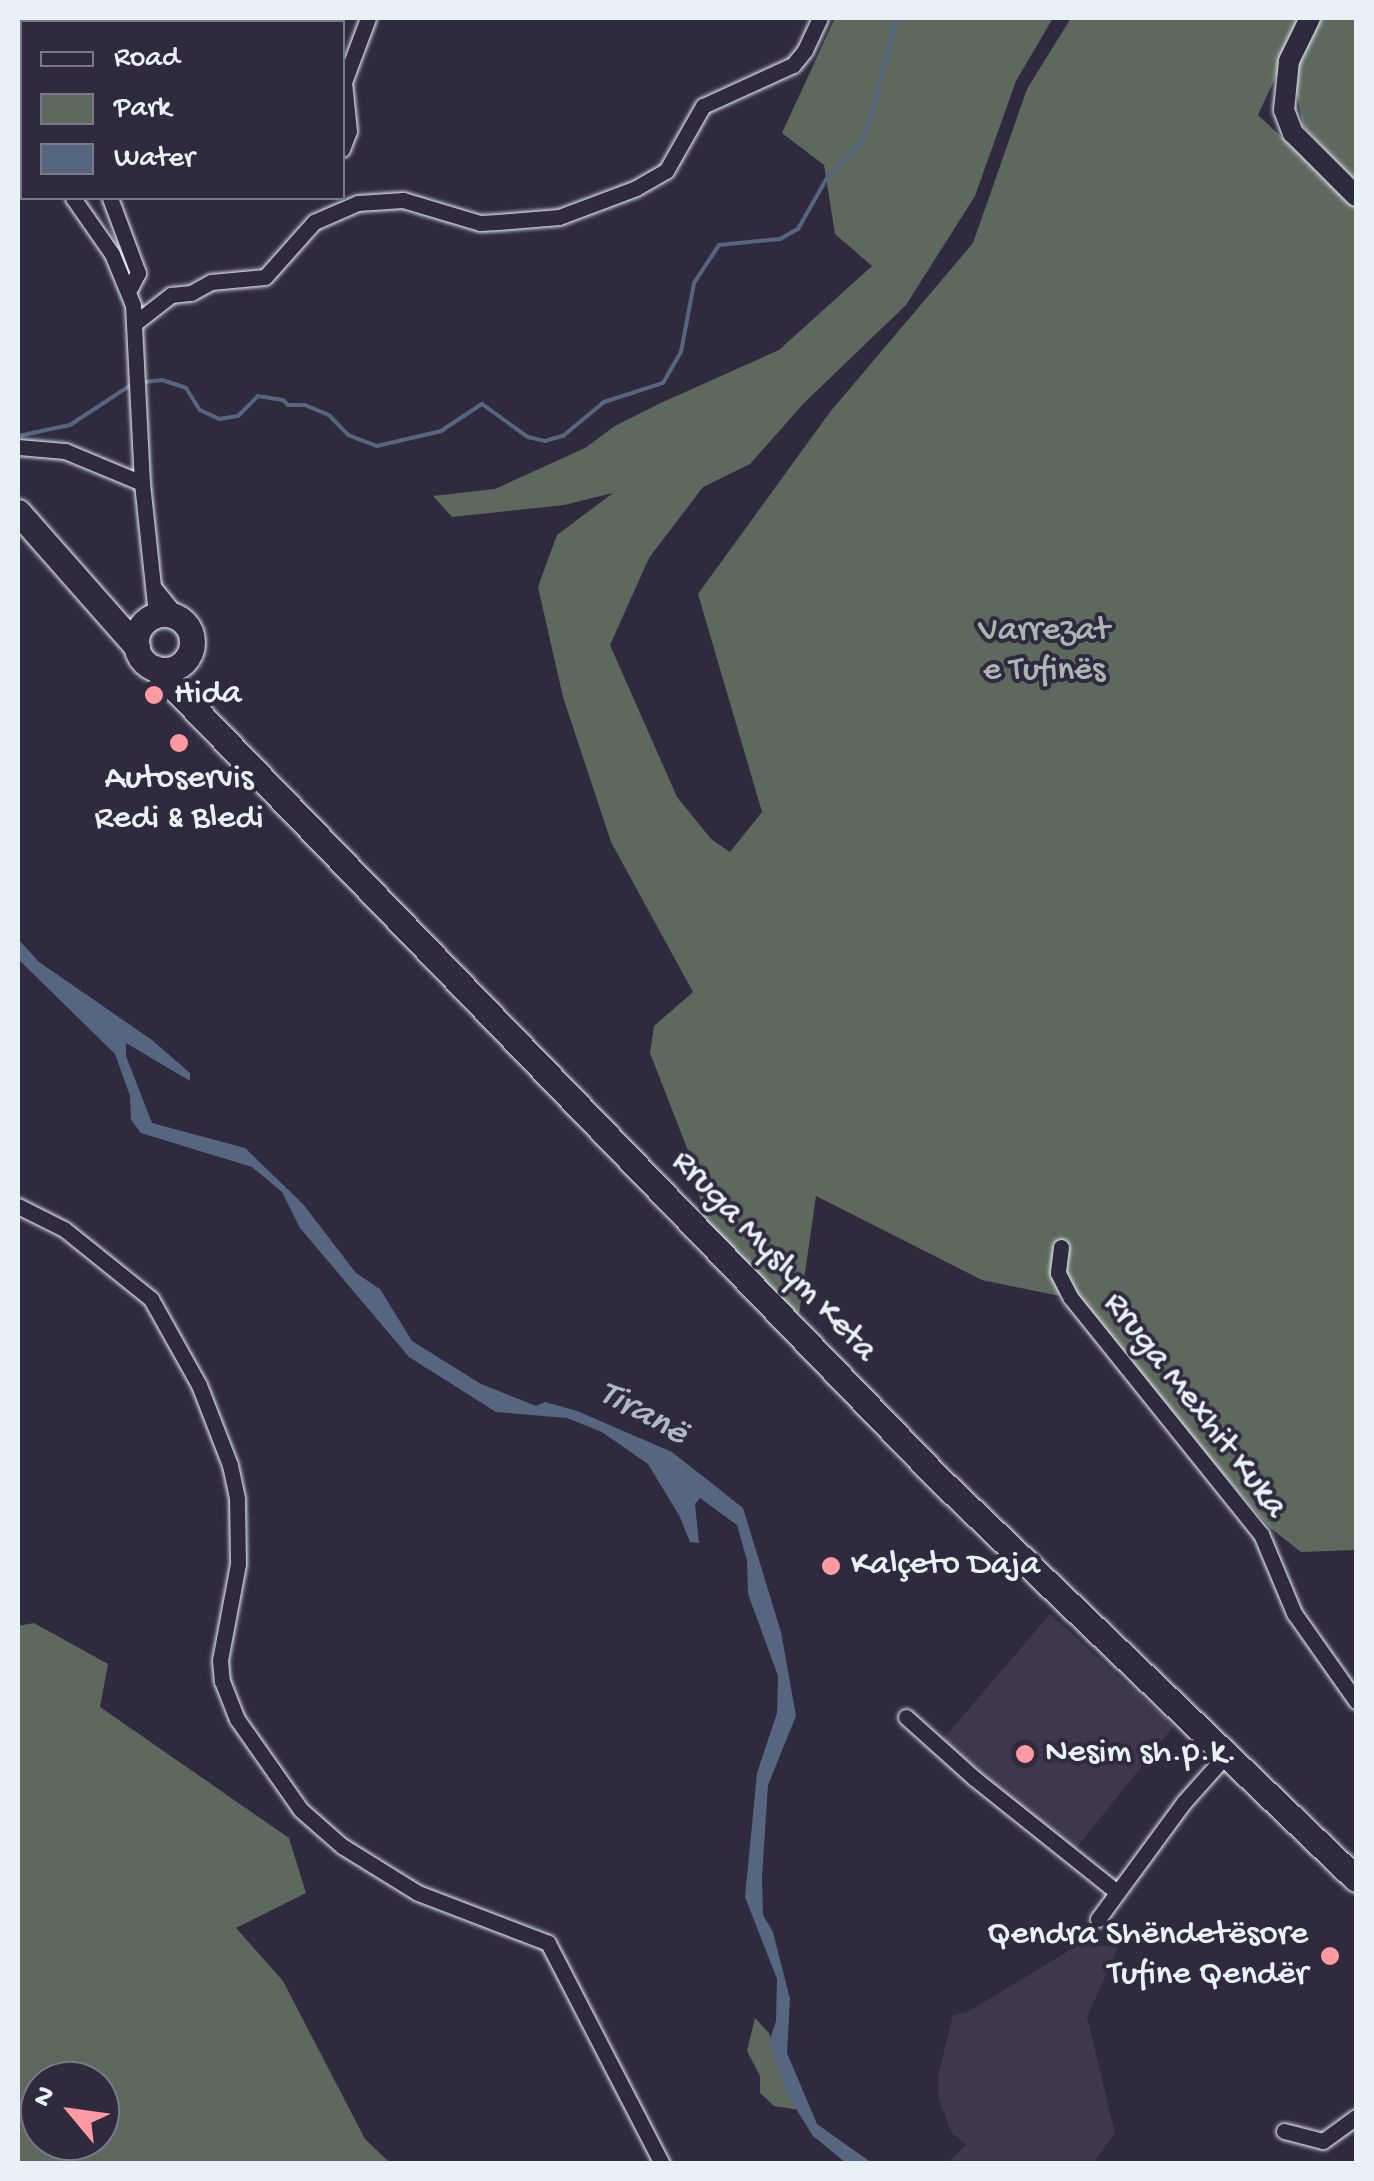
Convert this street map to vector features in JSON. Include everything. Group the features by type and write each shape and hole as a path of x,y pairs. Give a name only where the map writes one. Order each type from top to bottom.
{"main road":[{"path":"18,512 71,577 137,647 145,662 171,669 188,657"},
{"path":"71,577 114,606 162,615 192,634 188,657 190,703"},
{"path":"137,647 140,628 162,615"},
{"name":"Rruga Myslym Keta","path":"156,668 925,1465 1356,1879"}],"street":[{"path":"345,79 368,18"},
{"path":"135,327 171,295 191,293 211,282 265,278 314,222 358,203 403,200 480,223 559,216 636,188 666,171 703,106 792,65 806,50 820,18"},
{"path":"1310,18 1289,61 1284,110 1294,133 1356,196"},
{"path":"345,92 349,131 345,141"},
{"path":"74,200 112,254 129,290 135,327 142,483 152,586 162,615"},
{"path":"111,200 138,273 129,290"},
{"path":"18,446 66,451 142,483"},
{"path":"18,1206 64,1230 151,1298 174,1337 216,1428 237,1499 238,1564 220,1660 222,1681 237,1718 301,1810 342,1846 418,1892 548,1943 662,2164"},
{"name":"Rruga Mexhit Kuka","path":"1061,1248 1058,1273 1071,1298 1261,1534 1294,1613 1356,1701"},
{"path":"906,1717 974,1778 1118,1892"},
{"path":"1098,1918 1184,1802 1226,1756"},
{"path":"1284,2131 1323,2141 1356,2117"}],"shaded area":[{"path":"1050,1614 1174,1726 1073,1852 943,1739"},
{"path":"1080,1944 1119,1946 1087,2017 1115,2133 1093,2163 947,2163 966,2145 951,2132 938,2097 939,2072 953,2015 966,2013"}],"green space":[{"name":"Varrezat e Tufinës","path":"835,18 1053,18 1016,81 975,196 906,305 804,403 750,464 703,487 649,558 610,645 677,797 711,839 730,852 762,812 698,594 830,412 973,243 1027,89 1071,18 1303,18 1258,115 1356,206 1356,1550 1301,1552 1269,1527 1052,1274 1060,1296 982,1280 816,1196 799,1315 704,1222 694,1166 650,1053 654,1026 693,992 611,842 563,697 538,587 557,535 613,493 564,505 452,517 433,496 495,489 585,448 615,426 663,402 779,350 872,266 835,234 824,165 782,133"},
{"path":"1320,18 1356,18 1356,183 1303,126 1293,73"},
{"path":"34,1623 108,1664 100,1707 289,1838 306,1893 236,1928 283,1981 365,2139 390,2163 18,2163 18,1626"},
{"path":"755,2018 769,2033 788,2096 800,2110 774,2106 760,2093 760,2076 747,2051"}],"water":[{"path":"18,939 39,962 152,1040 190,1073 190,1081 126,1043 126,1056 152,1123 245,1148 303,1204 356,1273 380,1289 412,1341 481,1384 536,1406 545,1402 577,1411 672,1452 743,1508 781,1632 796,1716 768,1785 762,1877 763,1915 773,1932 790,1999 787,2053 817,2124 872,2163 846,2163 813,2136 788,2096 769,2042 776,2021 777,1979 745,1897 757,1773 777,1713 778,1676 748,1594 747,1560 737,1525 700,1498 695,1504 699,1543 690,1542 680,1517 648,1464 602,1432 567,1418 496,1412 409,1357 300,1228 282,1192 252,1167 141,1133 131,1120 130,1096 115,1054 18,959"}],"waterway":[{"path":"145,382 162,380 186,388 200,410 219,419 238,416 258,396 283,400 288,405 305,405 329,415 348,435 377,446 441,431 482,404 528,437 545,441 563,436 604,402 663,383 681,352 694,283 719,245 780,239 798,229 827,178 859,145 867,130 897,18"},
{"path":"18,436 70,425 131,385"}],"place":[{"name":"Hida","path":"154,695"},
{"name":"Autoservis Redi & Bledi","path":"179,743"},
{"name":"Kalçeto Daja","path":"831,1566"},
{"name":"Nesim sh.p.k.","path":"1025,1754"},
{"name":"Qendra Shëndetësore Tufine Qendër","path":"1330,1956"}],"water label":[{"name":"Tiranë","path":"642,1415"}]}
